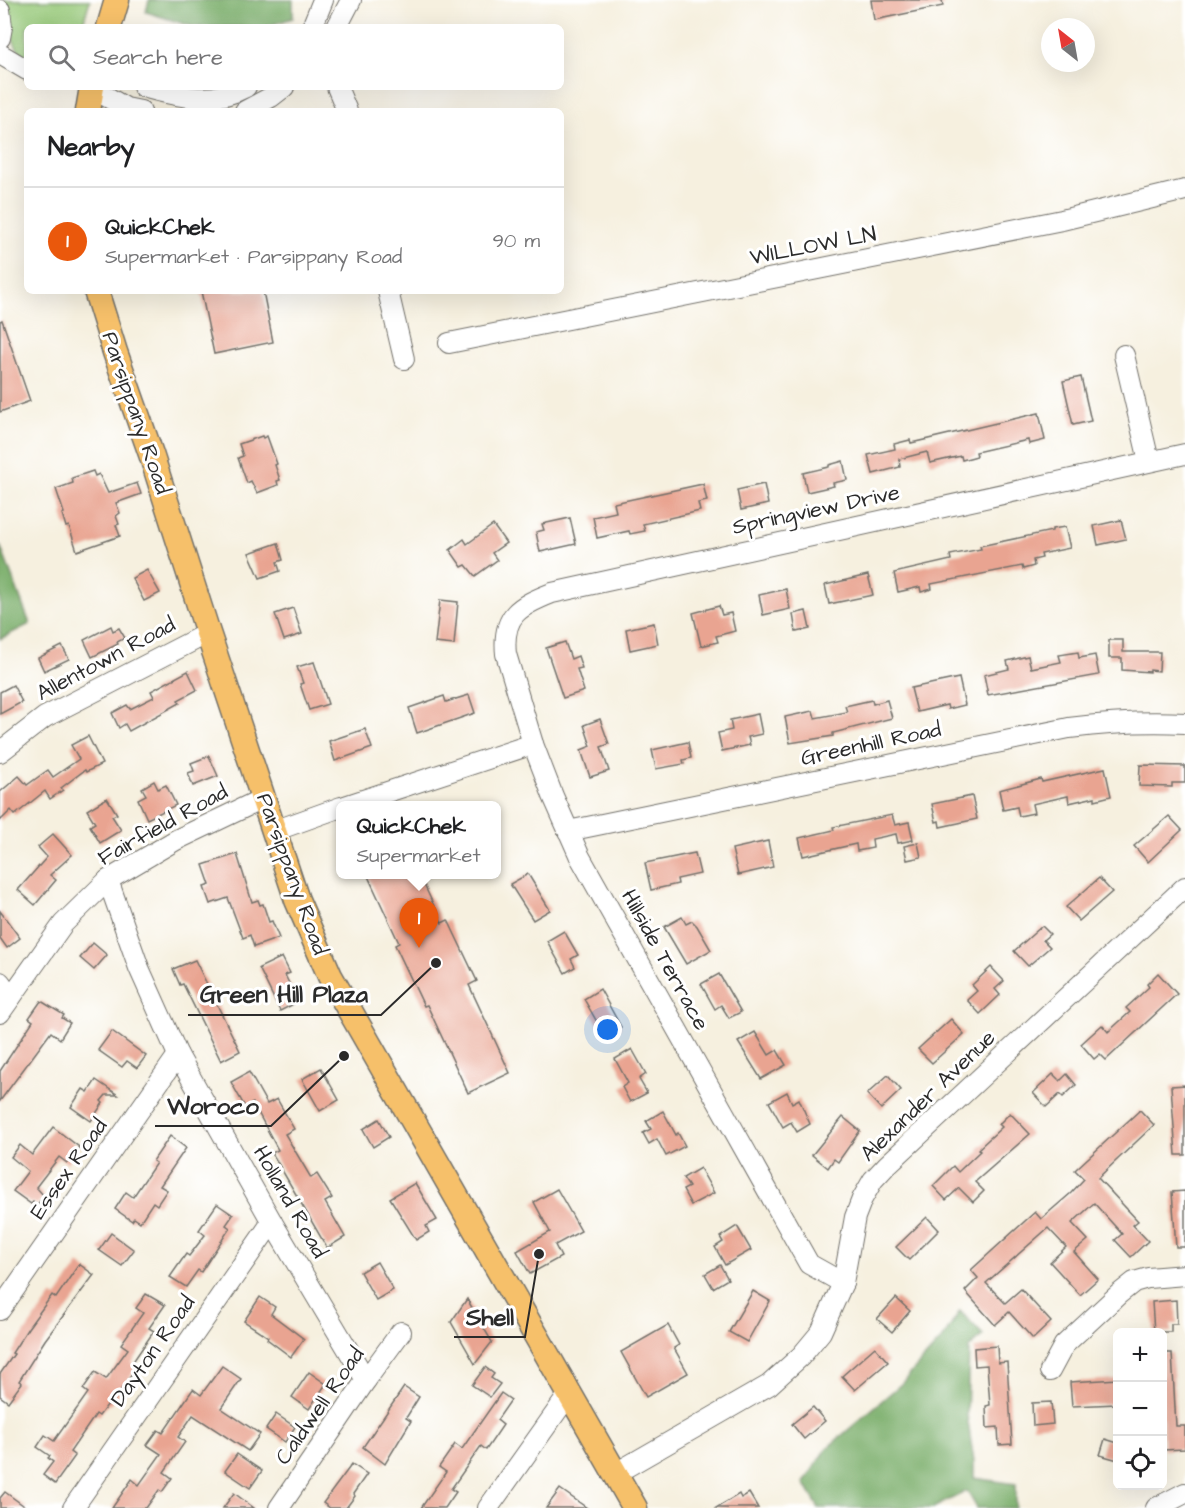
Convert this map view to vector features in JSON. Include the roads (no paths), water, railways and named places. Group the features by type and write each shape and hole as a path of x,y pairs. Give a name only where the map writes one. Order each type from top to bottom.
{"main road":[{"path":"110,24 117,0"},
{"name":"Parsippany Road","path":"97,294 114,352 151,454 297,900 330,976 635,1508"}],"street":[{"path":"313,24 323,0"},
{"path":"339,24 351,0"},
{"path":"0,10 2,27 0,38"},
{"path":"0,54 24,68"},
{"path":"153,90 176,97 195,99 237,90"},
{"path":"251,108 280,90"},
{"path":"338,90 346,108"},
{"path":"94,92 126,108"},
{"name":"WILLOW LN","path":"449,343 1062,220 1185,190"},
{"path":"389,294 404,359"},
{"path":"1124,356 1149,461 1185,454"},
{"name":"Springview Drive","path":"507,629 513,615 523,606 552,593 1149,461"},
{"name":"Hillside Terrace","path":"507,629 506,654 533,744 580,856 810,1264 843,1282"},
{"name":"Allentown Road","path":"0,752 45,717 208,633"},
{"name":"Greenhill Road","path":"568,831 1069,728 1112,722 1185,723"},
{"path":"358,801 533,744"},
{"name":"Fairfield Road","path":"4,997 63,924 108,880 176,840 264,798"},
{"path":"274,831 336,809"},
{"name":"Holland Road","path":"108,880 139,968 177,1055 272,1222 366,1380"},
{"name":"Alexander Avenue","path":"616,1473 769,1385 801,1356 821,1332 843,1282 855,1217 873,1180 1185,887"},
{"name":"Essex Road","path":"0,1310 177,1055"},
{"name":"Dayton Road","path":"73,1508 272,1222"},
{"path":"1050,1371 1064,1345 1134,1282 1148,1278 1185,1275"},
{"name":"Caldwell Road","path":"279,1508 401,1332"},
{"path":"488,1508 569,1394"},
{"path":"1156,1508 1185,1492"}],"place":[{"name":"QuickChek","path":"419,948"},
{"name":"Green Hill Plaza","path":"436,963"},
{"name":"Woroco","path":"344,1056"},
{"name":"Shell","path":"539,1254"}]}
